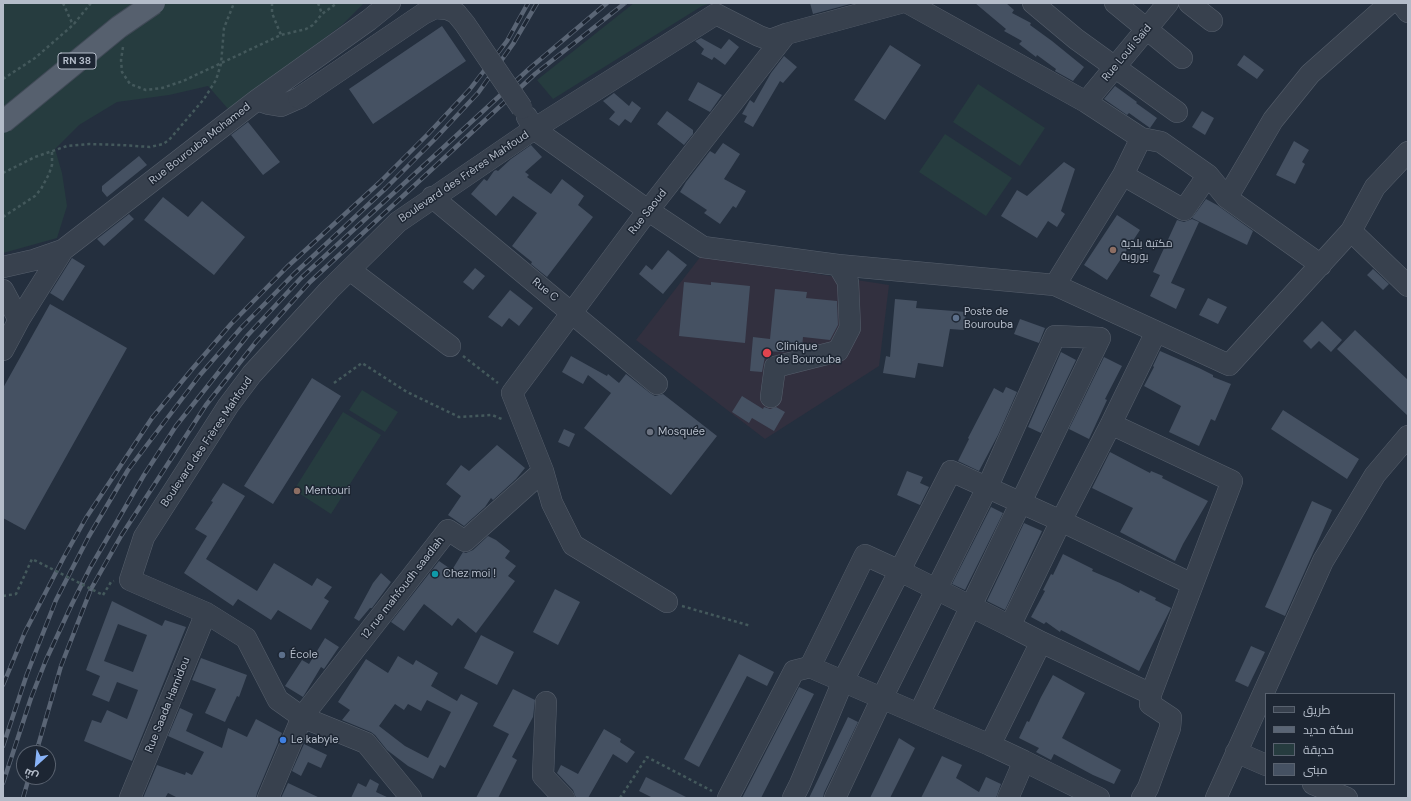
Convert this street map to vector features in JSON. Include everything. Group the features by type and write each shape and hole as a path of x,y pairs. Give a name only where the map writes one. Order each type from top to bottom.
{"main road":[{"name":"RN 38","path":"3,122 119,27 154,3"}],"street":[{"name":"Rue Bourouba Mohamed","path":"3,268 34,260 63,250 257,100 369,20 390,3"},
{"path":"900,3 786,34 770,40 716,14 534,129 703,247 838,266 1055,285 1229,365 1351,231 1375,187 1408,152"},
{"path":"908,3 1086,102 1141,138 1161,142 1208,175 1227,198 1321,265"},
{"path":"1032,3 1076,39 1116,66 1177,112"},
{"path":"1115,3 1182,58"},
{"name":"Rue Louli Saïd","path":"1086,102 1168,3"},
{"path":"1189,3 1212,21"},
{"path":"1227,198 1273,120 1310,74 1390,3"},
{"path":"1401,3 1408,12"},
{"name":"Boulevard des Frères Mahfoud","path":"120,581 144,537 228,406 252,374 329,290 398,222 432,197 534,129 522,108 466,24 456,13 441,8 435,8 423,14 299,98 281,106 257,100"},
{"name":"Rue Saoud","path":"512,393 649,210 786,34"},
{"path":"1055,285 1123,175 1141,138"},
{"path":"1123,175 1184,210 1208,175"},
{"name":"Rue C","path":"432,197 657,384"},
{"path":"1351,231 1408,286"},
{"path":"3,350 19,320 63,250"},
{"path":"771,397 776,367 838,351 850,328 848,282 838,266"},
{"path":"350,270 450,346"},
{"path":"3,290 19,320"},
{"path":"1010,626 1156,332"},
{"path":"835,798 882,698 987,488 1055,336 1100,338 919,714"},
{"path":"512,393 543,471 552,502 573,545 667,602"},
{"path":"1111,424 1232,481 1151,694 1150,704 1171,718 1170,728 1148,788 1142,798"},
{"path":"1216,798 1324,561 1374,475 1408,436"},
{"name":"12 rue mahfoudh saadlah","path":"302,717 448,530 465,541 543,471"},
{"path":"793,798 843,681 951,471 1061,521 1192,584"},
{"path":"810,667 865,555 971,606 1041,642 1151,694"},
{"path":"120,581 206,612 246,638 278,700 302,717 366,743 403,794"},
{"name":"Rue Saada Hamidou","path":"130,798 206,612"},
{"path":"990,745 1041,642"},
{"path":"723,796 794,671 810,667 990,745 1099,798"},
{"path":"546,702 543,776 564,798"},
{"path":"268,798 302,717"},
{"path":"1236,752 1265,765"},
{"path":"1008,798 1024,761"},
{"path":"1316,785 1348,798"}],"path":[{"path":"63,3 73,25"},
{"path":"3,79 35,58 73,25 91,3"},
{"path":"3,173 35,157 67,146 89,144 150,147 163,144 173,136 204,99 216,80 221,64 224,28 234,3"},
{"path":"272,3 272,13 281,35"},
{"path":"318,3 322,14"},
{"path":"124,40 121,60 122,72 130,84 146,90 162,88 183,81 281,35 306,29 313,25 322,14 337,3"},
{"path":"3,218 35,196 41,189 50,174 52,165 52,151"},
{"path":"450,346 512,393"},
{"path":"334,383 362,363 407,392 459,417 492,415 526,430"},
{"path":"3,596 16,594 32,559 103,595 120,581"},
{"path":"667,602 751,626"},
{"path":"620,798 647,758 723,796"}],"shaded area":[{"name":"Clinique de Bourouba","path":"701,256 889,285 879,366 765,439 636,340"}],"green space":[{"path":"3,3 364,3 342,25 229,110 208,86 169,95 117,102 79,125 55,149 62,173 67,206 57,238 3,253"},
{"path":"634,3 711,3 702,6 553,99 537,80"},
{"path":"978,84 1045,128 1020,166 953,122"},
{"path":"945,134 1012,178 986,216 919,172"},
{"path":"362,390 398,412 385,432 349,410"},
{"path":"343,412 381,435 331,514 294,490"}],"building":[{"path":"810,3 854,3 813,14"},
{"path":"975,3 1006,3 1014,10 1012,13 1031,23 1030,25 1084,67 1073,81 1055,71 1056,69 1037,55 1036,57 1019,44 1022,41 1004,31 1006,29"},
{"path":"442,26 466,61 373,124 349,89"},
{"path":"701,38 721,49 729,39 739,47 725,65 714,57 712,60 701,54 704,49 695,41"},
{"path":"890,45 921,65 885,120 854,100"},
{"path":"1244,55 1264,70 1257,79 1237,65"},
{"path":"784,56 797,67 783,83 780,81 753,127 744,122 747,116 742,114 750,100 754,103 771,73"},
{"path":"698,82 722,95 710,112 688,100"},
{"path":"1115,86 1157,118 1150,128 1129,113 1127,115 1104,99"},
{"path":"614,93 629,106 632,101 641,108 631,123 625,119 619,126 609,119 615,112 603,101"},
{"path":"667,111 693,130 693,134 684,145 657,124"},
{"path":"1202,111 1214,118 1205,135 1192,127"},
{"path":"248,122 280,162 263,175 231,135"},
{"path":"1294,141 1309,150 1302,162 1305,164 1295,184 1276,175"},
{"path":"723,143 740,154 724,179 746,191 736,208 733,206 720,224 704,213 707,210 680,192 710,151 715,154"},
{"path":"531,145 542,157 525,172 529,175 527,177 551,194 562,179 584,196 578,205 593,217 547,277 531,264 532,262 512,246 537,213 513,196 496,216 471,194 484,179 487,181 494,171 498,171 511,159"},
{"path":"139,156 147,165 107,197 102,191 102,186"},
{"path":"1064,162 1075,169 1061,211 1065,214 1057,227 1048,221 1037,238 1001,216 1017,190 1027,196"},
{"path":"163,197 188,217 202,201 245,237 214,275 144,220"},
{"path":"1206,199 1217,205 1253,231 1247,245 1192,218"},
{"path":"129,214 134,219 104,246 97,239"},
{"path":"1117,215 1140,230 1107,280 1084,265"},
{"path":"1192,219 1199,222 1171,283 1185,289 1176,309 1150,296 1160,275 1153,272 1177,220 1184,222"},
{"path":"668,250 687,265 663,294 639,274 646,265 652,270"},
{"path":"72,258 85,266 63,301 50,293"},
{"path":"475,268 485,276 473,290 463,282"},
{"path":"1373,269 1389,284 1383,290 1367,275"},
{"path":"684,282 711,285 711,282 750,286 745,343 679,336"},
{"path":"775,289 807,292 806,298 837,301 838,325 830,340 803,337 802,348 783,352 766,351 762,372 750,371 753,337 770,339"},
{"path":"510,290 533,308 519,326 509,318 502,327 488,317"},
{"path":"1208,298 1227,307 1218,324 1199,315"},
{"path":"895,299 917,301 916,308 966,312 964,330 950,329 943,367 918,363 915,378 883,373 886,356 890,357"},
{"path":"50,304 127,348 25,530 3,518 3,388"},
{"path":"1020,319 1045,328 1039,343 1014,334"},
{"path":"1322,321 1342,340 1331,352 1319,341 1311,349 1303,341"},
{"path":"1355,330 1408,380 1408,416 1337,349"},
{"path":"1160,351 1199,368 1213,375 1213,377 1231,384 1215,421 1211,419 1199,446 1169,432 1181,406 1144,386"},
{"path":"1061,352 1076,360 1041,433 1028,427"},
{"name":"Mosquée","path":"571,356 607,376 608,374 619,383 626,374 655,396 663,394 717,436 671,495 584,428 611,393 588,375 583,384 562,372"},
{"path":"1104,357 1122,366 1105,399 1107,400 1089,439 1069,429"},
{"path":"312,378 341,396 273,504 244,486"},
{"path":"1006,387 1017,392 998,435 979,471 958,461 969,439 968,438 994,388 1003,393"},
{"path":"742,396 763,409 764,407 770,409 776,407 785,412 774,431 752,418 749,423 732,412"},
{"path":"1283,410 1359,459 1347,479 1271,429"},
{"path":"564,429 575,434 569,447 558,442"},
{"path":"497,445 525,468 516,479 493,500 491,498 485,507 464,526 448,515 461,496 446,484 461,465 469,471"},
{"path":"1110,452 1150,473 1151,471 1163,476 1162,478 1208,501 1175,561 1120,532 1133,508 1092,488"},
{"path":"907,471 923,477 920,483 929,487 920,505 897,495"},
{"path":"223,483 245,496 206,559 257,591 274,563 312,586 317,578 332,587 324,598 329,601 311,630 278,610 271,620 238,599 233,606 184,573 207,536 195,529 213,502 211,501"},
{"path":"1312,501 1332,510 1285,616 1265,607"},
{"path":"991,507 1003,513 965,590 952,584"},
{"path":"1024,523 1042,531 1005,610 987,601"},
{"path":"488,536 496,540 510,551 505,558 516,566 508,576 515,581 476,633 458,618 452,626 424,604 404,631 391,622 439,561 452,570 463,552 466,553 473,550"},
{"path":"1063,554 1093,569 1092,571 1139,593 1140,590 1156,598 1155,600 1171,608 1139,671 1061,630 1060,632 1046,622 1044,624 1031,617 1045,591 1043,590 1051,574 1053,575"},
{"path":"381,573 391,582 372,608 370,608 359,621 354,618 373,583"},
{"path":"555,589 580,602 558,645 533,632"},
{"path":"112,601 162,626 165,620 186,627 132,761 84,741 92,720 101,723 107,710 127,719 138,690 117,682 109,702 92,695 100,676 86,670","holes":["118,624 147,635 133,672 104,661"]},
{"path":"481,635 514,652 497,685 464,668"},
{"path":"325,638 339,647 324,669 321,667 303,697 285,686 302,660 309,664"},
{"path":"1251,646 1265,652 1248,687 1235,681"},
{"path":"739,654 774,672 767,686 747,676 699,767 684,759"},
{"path":"398,656 413,665 416,660 438,673 431,686 457,701 461,694 478,703 445,768 440,765 433,779 408,766 387,750 371,732 342,720 350,710 338,702 366,659 388,673","holes":["427,700 451,712 428,758 405,746 379,726 395,704 404,710 408,704 421,711"]},
{"path":"201,658 247,675 239,697 237,696 225,722 205,713 216,689 192,680"},
{"path":"1053,675 1085,693 1062,738 1121,770 1114,784 1093,775 1054,754 1051,760 1036,752 1039,748 1019,738 1027,721 1029,722"},
{"path":"799,687 814,694 761,798 742,798"},
{"path":"513,689 535,700 533,717 512,757 517,760 498,798 476,798 509,734 493,726"},
{"path":"180,708 193,714 186,731 222,748 228,728 247,737 256,719 282,733 256,798 178,798 168,793 165,798 143,798 157,765 185,775 186,772 192,775 204,752 168,736"},
{"path":"848,717 858,722 823,798 809,798"},
{"path":"604,729 621,739 620,742 635,752 627,763 613,754 588,798 576,798 573,790 557,773 561,765 578,774"},
{"path":"899,738 915,748 890,798 870,798"},
{"path":"304,744 327,755 321,768 308,762 301,776 292,771"},
{"path":"942,756 962,765 956,778 979,792 986,777 1001,784 996,798 921,798"},
{"path":"646,777 688,798 653,798 639,791"},
{"path":"370,779 379,784 376,792 389,798 351,798 358,783 366,787"},
{"path":"288,783 320,798 281,798"}],"railway":[{"path":"3,685 25,632 64,557 86,518 152,418 231,324 287,267 380,182 470,89 507,41 528,3"},
{"path":"3,746 27,674 56,600 89,536 128,470 200,375 241,328 294,274 386,188 478,93 513,44 537,3"},
{"path":"3,783 31,698 46,660 72,604 90,568 144,475 176,426 248,335 301,278 530,68 607,3"},
{"path":"38,745 61,666 91,589 121,536 206,405 256,342 310,282 535,74 625,3"},
{"path":"23,798 27,785"}],"place":[{"name":"مكتبة بلدية بوروبة","path":"1113,250"},
{"name":"Poste de Bourouba","path":"956,318"},
{"name":"Clinique de Bourouba","path":"767,353"},
{"name":"Mosquée","path":"650,432"},
{"name":"Mentouri","path":"297,491"},
{"name":"Chez moi !","path":"435,574"},
{"name":"École","path":"282,655"},
{"name":"Le kabyle","path":"283,740"}]}
